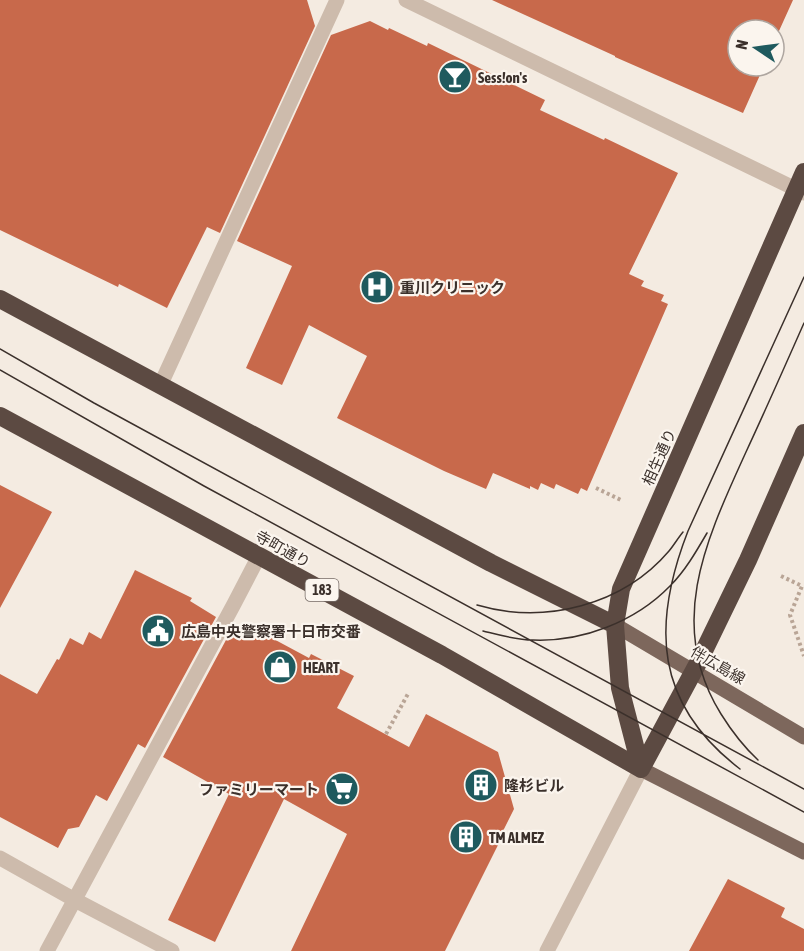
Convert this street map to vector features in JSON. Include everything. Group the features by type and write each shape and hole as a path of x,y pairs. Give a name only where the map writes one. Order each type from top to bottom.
{"highway":[{"name":"相生通り","path":"642,769 620,688 615,625 621,589 802,185"},
{"path":"0,299 491,563 615,625"},
{"name":"寺町通り","path":"0,416 442,655 642,769"},
{"path":"642,769 748,560 804,433"}],"main road":[{"name":"伴広島線","path":"615,625 804,737"},
{"path":"642,769 804,852"}],"street":[{"path":"160,386 337,0"},
{"path":"406,0 802,185"},
{"path":"47,951 259,556"},
{"path":"547,951 642,769"},
{"path":"0,858 172,951"}],"path":[{"path":"596,488 621,500"},
{"path":"781,576 802,586 790,615 804,656"},
{"path":"386,734 410,692"}],"building":[{"path":"0,0 307,0 315,26 220,233 207,227 167,308 0,230"},
{"path":"492,0 793,0 785,18 726,18 726,78 759,78 743,113"},
{"path":"370,21 427,46 428,43 545,100 540,110 678,173 629,274 644,281 641,286 664,295 661,301 668,304 587,491 581,488 578,494 556,484 554,489 541,483 538,490 530,486 530,489 493,473 486,489 444,471 337,418 367,356 309,325 282,385 246,368 292,266 237,241 331,35"},
{"path":"0,485 52,512 0,608"},
{"path":"135,570 192,598 190,601 216,617 145,748 138,744 107,801 96,795 79,827 68,829 58,848 0,817 0,674 37,694 70,638 83,645 89,632 101,639"},
{"path":"233,627 247,636 251,627 309,658 311,654 354,676 337,708 409,747 426,714 498,752 514,809 445,951 291,951 347,834 284,799 215,942 168,920 229,794 163,757"},
{"path":"728,879 785,908 781,917 804,929 804,951 689,951"}],"tram line":[{"path":"740,769 712,744 691,718 676,690 668,661 666,631 669,599 676,566 688,531 804,277"},
{"path":"758,760 725,720 704,680 696,647 694,614 698,582 706,549 718,517 804,323"},
{"path":"0,349 94,403 804,789"},
{"path":"0,370 204,486 804,812"},
{"path":"477,605 503,611 529,613 581,606 606,597 629,585 650,570 669,551 683,532"},
{"path":"483,631 520,639 552,640 607,627 641,610 670,586 685,568 707,533"}],"place":[{"name":"Sess!on's","path":"455,77"},
{"name":"重川クリニック","path":"377,287"},
{"name":"広島中央警察署十日市交番","path":"158,631"},
{"name":"HEART","path":"280,667"},
{"name":"隆杉ビル","path":"481,785"},
{"name":"ファミリーマート","path":"342,789"},
{"name":"TM ALMEZ","path":"466,837"}]}
